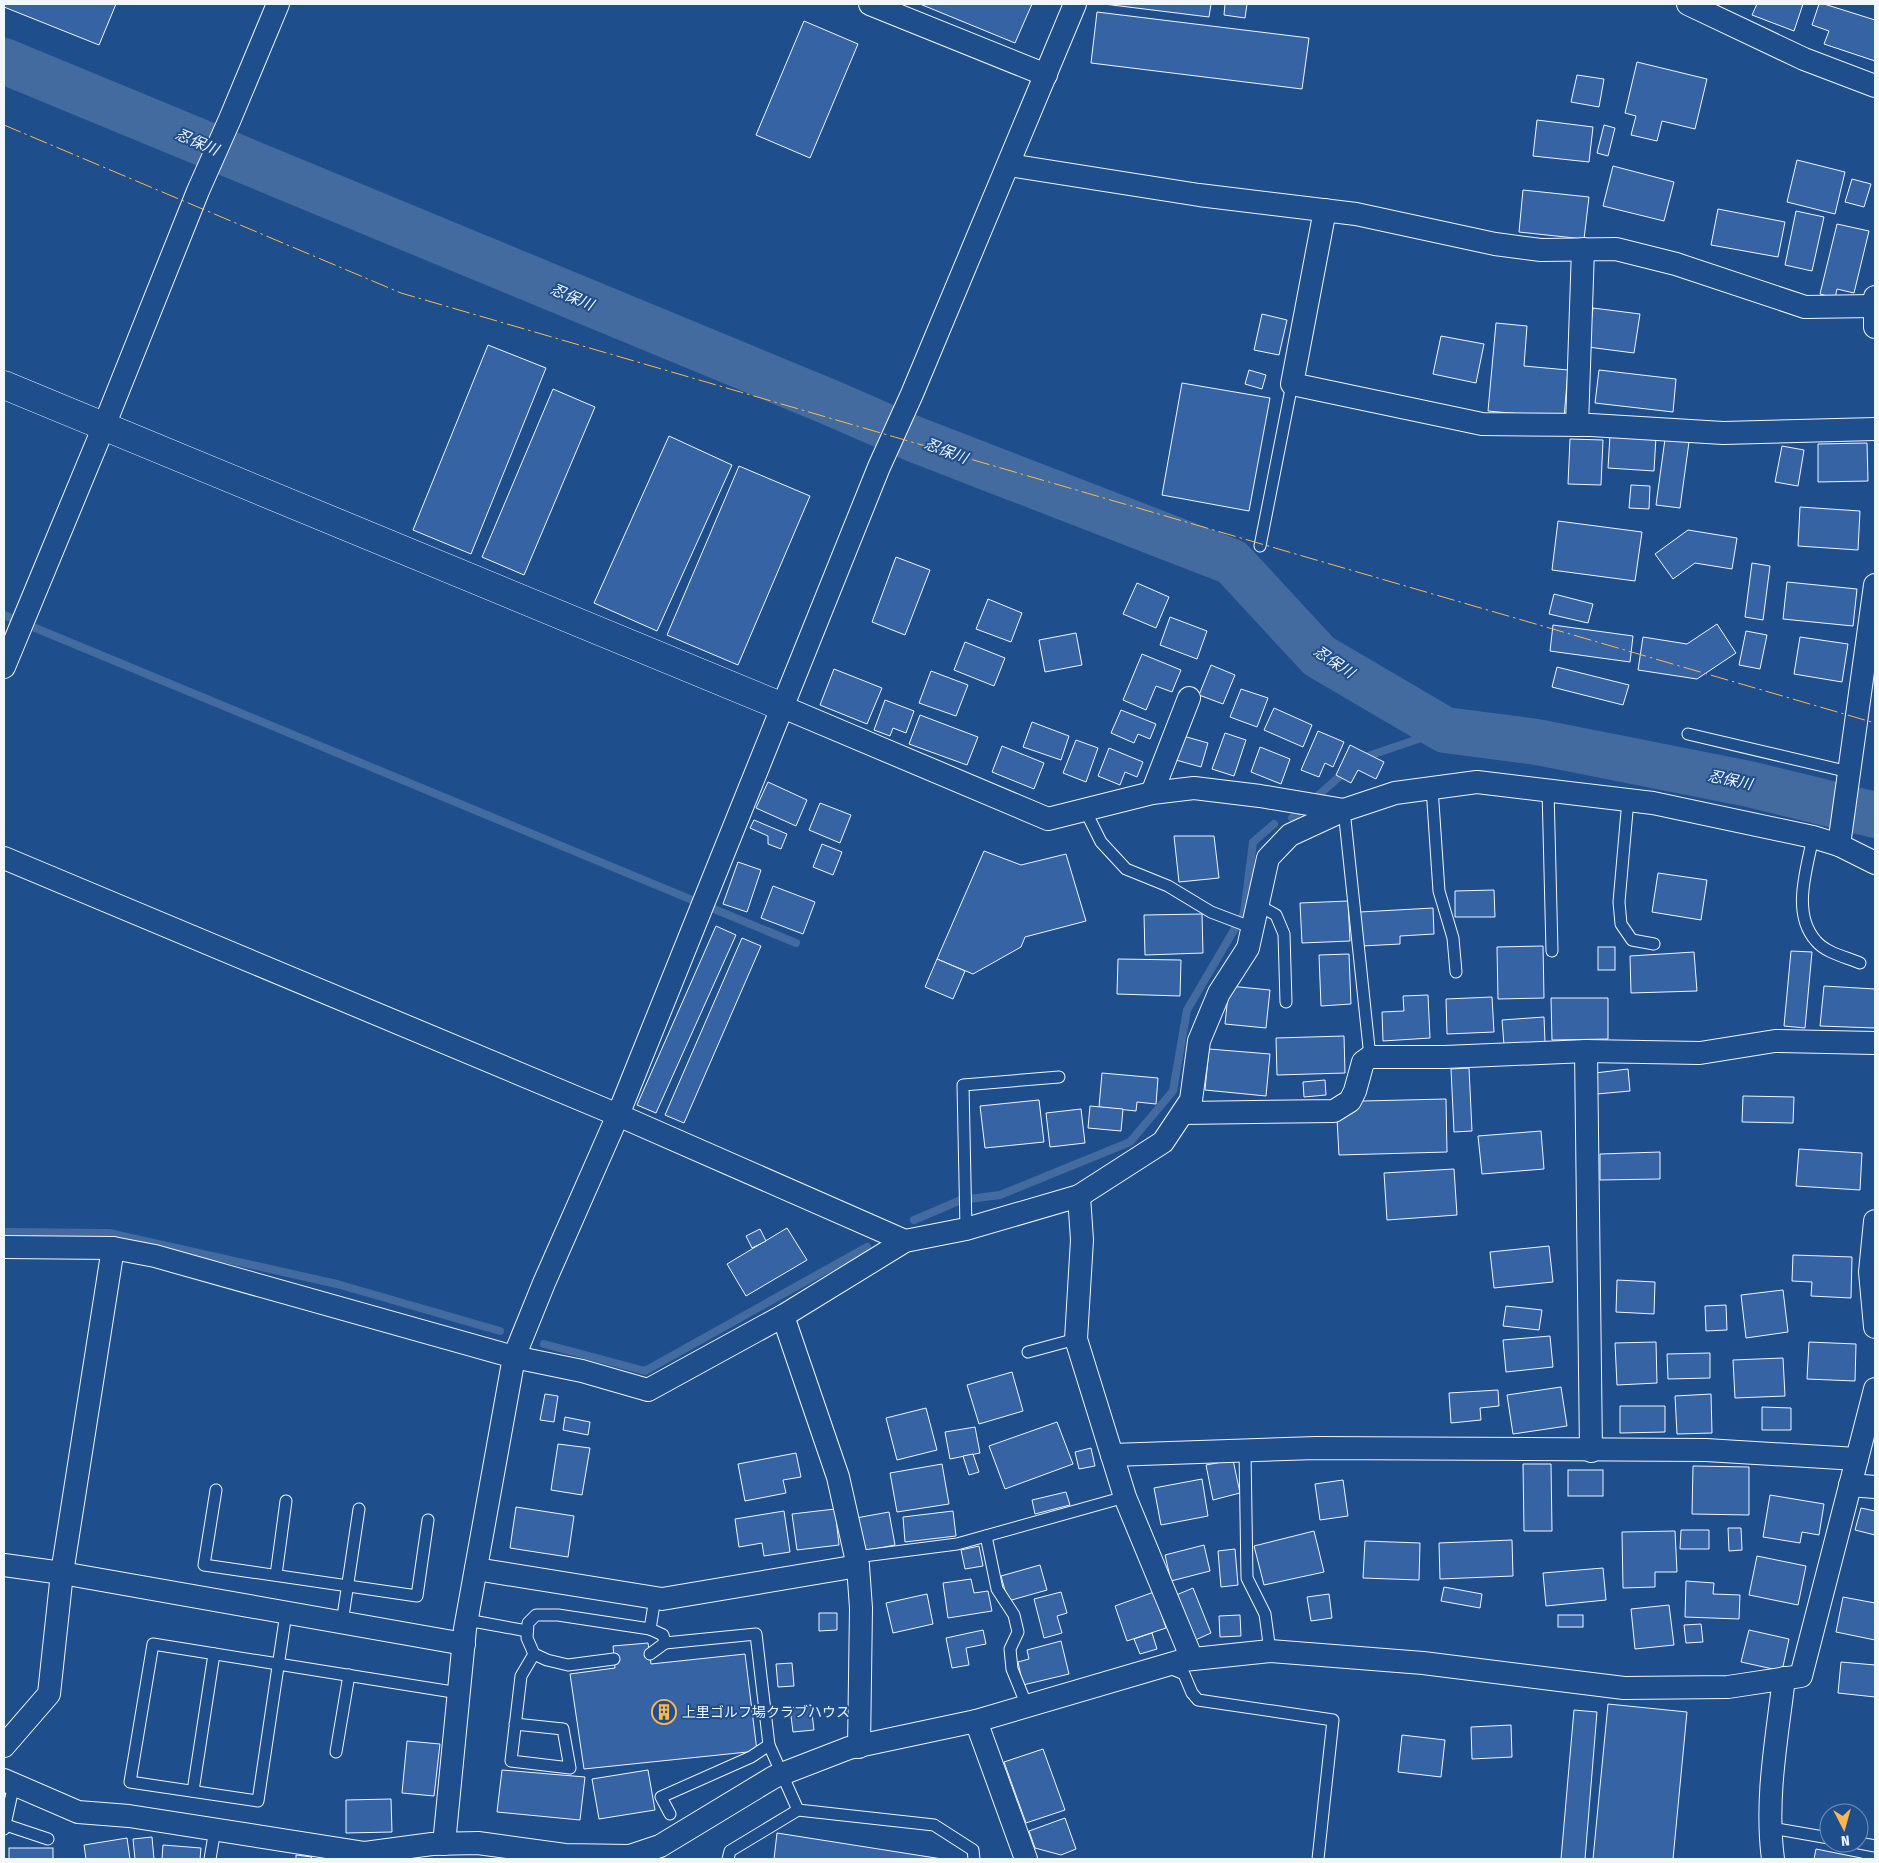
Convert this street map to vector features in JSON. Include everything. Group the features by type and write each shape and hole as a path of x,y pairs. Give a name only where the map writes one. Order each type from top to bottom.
{"street":[{"path":"4,667 104,426 198,191 278,4"},
{"path":"870,4 1046,75"},
{"path":"444,1844 467,1620 514,1357 544,1283 618,1115 879,467 1009,165 1075,4"},
{"path":"1688,4 1804,59 1875,86"},
{"path":"1009,165 1199,195 1356,214 1495,244 1541,250 1616,249 1676,264 1805,307 1875,310"},
{"path":"1326,210 1292,384 1482,424 1577,425 1723,433 1875,429"},
{"path":"1577,425 1583,250"},
{"path":"4,385 783,707 1048,819 1152,793 1194,788 1260,796 1344,810"},
{"path":"1839,845 1875,585"},
{"path":"1152,793 1189,698"},
{"path":"4,1247 114,1248 155,1256 514,1357 582,1371 648,1390 784,1316 905,1241 966,1229 1078,1196 1163,1142 1191,1100 1199,1041 1219,993 1248,948 1268,858 1290,836 1344,810 1395,793 1477,782 1653,803 1813,837 1839,845 1875,863"},
{"path":"4,858 618,1115 905,1241"},
{"path":"1183,1113 1334,1111 1350,1101 1355,1091 1363,1062 1370,1058 1586,1051 1700,1054 1775,1041 1875,1043"},
{"path":"1586,1051 1591,1450"},
{"path":"1078,1196 1082,1240 1076,1338 1125,1497 1192,1659"},
{"path":"1875,1221 1870,1272 1875,1327"},
{"path":"4,1746 49,1694 62,1573 114,1248"},
{"path":"784,1316 838,1477 857,1562 861,1608 859,1746"},
{"path":"9,1782 78,1812 129,1816 366,1853 432,1844 478,1843 565,1855 630,1856 660,1846 774,1777 849,1748 976,1721 1192,1659 1270,1650 1423,1663 1624,1688 1728,1687 1801,1676 1875,1389"},
{"path":"1112,1455 1316,1448 1706,1450 1857,1459"},
{"path":"1850,1485 1875,1487"},
{"path":"476,1569 662,1599 857,1562"},
{"path":"4,1565 62,1573 464,1644"},
{"path":"1773,1859 1770,1797 1784,1678"},
{"path":"976,1721 1026,1859"}],"lane":[{"path":"1260,546 1292,384"},
{"path":"1688,734 1849,777"},
{"path":"1432,788 1440,891 1453,938 1456,972"},
{"path":"1548,790 1552,952"},
{"path":"1628,800 1619,902 1621,924 1632,940 1654,944"},
{"path":"1085,810 1101,842 1126,869 1168,886 1211,912 1252,928"},
{"path":"1344,810 1370,1058"},
{"path":"1813,837 1802,898 1805,922 1816,941 1835,953 1860,962"},
{"path":"1258,905 1276,915 1284,934 1286,1002"},
{"path":"966,1229 963,1084 1059,1077"},
{"path":"1028,1352 1076,1338"},
{"path":"1245,1451 1247,1578 1265,1614 1270,1650"},
{"path":"216,1490 204,1565 417,1596 428,1520"},
{"path":"857,1562 957,1544 1125,1497"},
{"path":"276,1575 286,1501"},
{"path":"342,1623 359,1509"},
{"path":"986,1536 997,1589 1014,1615 1018,1632 1010,1649 1012,1669 1027,1706"},
{"path":"650,1629 655,1598"},
{"path":"286,1613 279,1664 258,1801 130,1782 153,1644 214,1654 279,1664 349,1675 459,1693"},
{"path":"614,1659 568,1666 547,1660 534,1654 527,1638 528,1623 536,1615 558,1615 650,1629 663,1635 665,1643"},
{"path":"467,1620 527,1630"},
{"path":"650,1654 665,1643 756,1634 770,1745 798,1810"},
{"path":"193,1791 214,1654"},
{"path":"515,1724 563,1730 570,1768 511,1761 515,1724 521,1676 534,1654"},
{"path":"1163,1666 1184,1674 1192,1693 1198,1700 1333,1720 1318,1859"},
{"path":"336,1752 349,1675"},
{"path":"670,1814 661,1797 735,1764 770,1745"},
{"path":"9,1782 5,1827 48,1839"},
{"path":"728,1859 730,1851 798,1810 934,1826 973,1850 974,1859"},
{"path":"1772,1828 1819,1836"},
{"path":"210,1859 215,1829"}],"building":[{"path":"4,4 116,4 99,45 4,7"},
{"path":"920,4 1032,4 1015,43"},
{"path":"1104,4 1211,4 1209,17"},
{"path":"1225,4 1247,4 1245,18 1224,15"},
{"path":"1757,4 1803,4 1794,31 1752,15"},
{"path":"1819,4 1875,20 1875,61 1824,44 1829,31 1812,25"},
{"path":"1097,12 1309,38 1302,89 1091,63"},
{"path":"804,21 858,44 810,158 756,135"},
{"path":"1637,62 1707,79 1695,129 1662,121 1657,141 1631,135 1636,116 1625,113"},
{"path":"1577,75 1604,79 1599,107 1571,102"},
{"path":"1537,120 1593,127 1589,162 1533,156"},
{"path":"1604,125 1615,128 1608,156 1597,153"},
{"path":"1797,160 1845,172 1835,214 1787,202"},
{"path":"1613,166 1674,182 1664,221 1603,206"},
{"path":"1852,179 1871,184 1864,207 1845,202"},
{"path":"1523,190 1589,197 1584,239 1519,232"},
{"path":"1718,209 1785,222 1778,257 1711,245"},
{"path":"1796,211 1824,217 1812,271 1785,265"},
{"path":"1837,224 1869,231 1854,293 1837,289 1835,298 1820,294"},
{"path":"1593,308 1640,314 1634,353 1588,347"},
{"path":"1262,314 1287,320 1279,355 1254,350"},
{"path":"1496,323 1527,326 1524,366 1568,370 1564,418 1488,411"},
{"path":"1441,336 1484,344 1476,383 1433,374"},
{"path":"488,345 546,368 471,554 413,530"},
{"path":"1249,370 1266,375 1262,389 1245,384"},
{"path":"1599,370 1676,379 1673,412 1595,403"},
{"path":"1182,383 1270,398 1249,511 1162,495"},
{"path":"553,389 595,407 524,575 482,557"},
{"path":"1610,435 1656,437 1654,471 1608,468"},
{"path":"669,436 732,465 657,631 594,603"},
{"path":"1570,439 1603,440 1601,485 1568,484"},
{"path":"1665,439 1689,442 1680,508 1656,505"},
{"path":"1867,443 1868,481 1818,482 1818,444"},
{"path":"1782,446 1804,450 1798,486 1775,482"},
{"path":"739,466 810,496 738,665 667,635"},
{"path":"1631,485 1650,486 1649,509 1629,508"},
{"path":"1800,507 1860,511 1858,550 1798,546"},
{"path":"1558,521 1642,532 1635,581 1552,570"},
{"path":"1688,530 1737,538 1732,569 1695,563 1673,579 1655,554"},
{"path":"896,557 930,570 905,635 872,622"},
{"path":"1752,563 1770,566 1763,620 1745,617"},
{"path":"1787,582 1857,589 1853,626 1783,619"},
{"path":"1137,583 1169,597 1156,628 1123,614"},
{"path":"1554,594 1593,604 1588,623 1549,614"},
{"path":"988,599 1022,613 1011,642 976,629"},
{"path":"1170,617 1207,631 1197,659 1160,645"},
{"path":"1717,624 1736,653 1697,679 1638,670 1643,637 1687,644"},
{"path":"1553,625 1633,636 1630,662 1550,651"},
{"path":"1746,631 1767,635 1760,669 1739,665"},
{"path":"1076,633 1082,665 1045,672 1039,640"},
{"path":"1800,637 1848,644 1842,682 1794,674"},
{"path":"965,642 1005,658 994,686 954,670"},
{"path":"1142,654 1181,670 1172,692 1156,686 1146,710 1123,700"},
{"path":"1211,665 1235,675 1223,704 1199,695"},
{"path":"1557,667 1629,685 1623,705 1552,687"},
{"path":"834,669 882,688 867,724 820,705"},
{"path":"931,671 968,685 956,716 919,703"},
{"path":"1241,689 1268,698 1257,727 1230,717"},
{"path":"885,700 914,711 906,733 893,728 890,736 874,730"},
{"path":"1274,708 1312,725 1303,747 1264,730"},
{"path":"1121,710 1156,724 1150,739 1138,734 1134,743 1111,733"},
{"path":"920,715 978,737 967,765 909,744"},
{"path":"1032,722 1069,736 1061,760 1023,747"},
{"path":"1318,731 1344,742 1333,767 1325,763 1319,777 1301,770"},
{"path":"1225,733 1246,740 1234,776 1212,769"},
{"path":"1183,736 1208,743 1201,767 1176,760"},
{"path":"1076,740 1098,748 1086,782 1063,773"},
{"path":"1350,745 1384,762 1376,779 1358,770 1351,783 1336,775"},
{"path":"1002,746 1044,763 1034,789 992,772"},
{"path":"1260,747 1290,759 1281,784 1251,772"},
{"path":"1109,748 1143,762 1137,777 1125,772 1120,785 1098,776"},
{"path":"768,782 807,800 796,826 756,808"},
{"path":"820,803 851,815 840,843 809,830"},
{"path":"754,820 787,834 781,849 768,844 768,836 750,828"},
{"path":"1174,836 1214,836 1219,878 1179,882"},
{"path":"822,844 842,852 833,875 813,867"},
{"path":"984,851 1021,865 1066,854 1086,921 1025,937 1021,947 973,974 937,959"},
{"path":"738,862 761,870 747,912 723,904"},
{"path":"1658,873 1707,880 1701,920 1652,912"},
{"path":"773,886 815,902 803,934 761,918"},
{"path":"1494,890 1495,917 1455,917 1455,891"},
{"path":"1348,901 1350,941 1302,943 1300,903"},
{"path":"1433,908 1434,934 1400,936 1400,944 1362,946 1360,912"},
{"path":"1202,914 1203,953 1145,955 1144,915"},
{"path":"716,926 736,935 656,1113 637,1105"},
{"path":"742,938 761,946 684,1123 665,1115"},
{"path":"1543,946 1544,998 1498,999 1497,947"},
{"path":"1598,947 1615,947 1615,970 1598,970"},
{"path":"1791,951 1812,952 1805,1028 1784,1026"},
{"path":"1694,952 1697,991 1631,993 1630,956"},
{"path":"1349,954 1351,1004 1321,1006 1319,955"},
{"path":"937,959 965,971 953,999 925,987"},
{"path":"1118,959 1181,960 1180,996 1117,994"},
{"path":"1229,986 1270,990 1266,1028 1225,1024"},
{"path":"1824,986 1875,989 1875,1028 1820,1026"},
{"path":"1428,995 1430,1038 1383,1041 1382,1012 1404,1011 1403,996"},
{"path":"1492,997 1494,1032 1447,1034 1446,999"},
{"path":"1551,998 1608,998 1608,1039 1552,1040"},
{"path":"1544,1017 1545,1042 1504,1045 1502,1020"},
{"path":"1344,1036 1345,1073 1277,1075 1276,1038"},
{"path":"1209,1049 1270,1054 1266,1096 1205,1090"},
{"path":"1469,1068 1472,1131 1454,1132 1451,1069"},
{"path":"1628,1069 1630,1091 1597,1094 1595,1073"},
{"path":"1102,1073 1158,1078 1156,1104 1137,1102 1136,1111 1099,1107"},
{"path":"1325,1080 1326,1095 1304,1097 1303,1082"},
{"path":"1743,1096 1794,1097 1793,1123 1742,1122"},
{"path":"1446,1099 1447,1152 1339,1155 1337,1119 1363,1101"},
{"path":"1039,1100 1044,1142 985,1148 980,1106"},
{"path":"1090,1106 1123,1109 1121,1131 1088,1128"},
{"path":"1081,1109 1085,1143 1050,1147 1046,1113"},
{"path":"1541,1131 1544,1169 1482,1174 1478,1136"},
{"path":"1799,1149 1862,1153 1860,1190 1796,1186"},
{"path":"1660,1152 1660,1179 1600,1180 1600,1154"},
{"path":"1454,1169 1457,1215 1387,1220 1384,1173"},
{"path":"787,1228 807,1260 746,1296 727,1264"},
{"path":"760,1229 766,1241 752,1248 746,1236"},
{"path":"1549,1246 1553,1282 1494,1288 1490,1252"},
{"path":"1793,1255 1852,1257 1851,1298 1811,1296 1812,1282 1792,1281"},
{"path":"1617,1280 1655,1282 1654,1314 1616,1312"},
{"path":"1783,1290 1788,1332 1746,1338 1741,1295"},
{"path":"1726,1305 1727,1330 1706,1331 1705,1306"},
{"path":"1506,1306 1542,1310 1539,1330 1503,1326"},
{"path":"1550,1336 1553,1367 1506,1372 1503,1340"},
{"path":"1656,1342 1657,1383 1617,1385 1615,1343"},
{"path":"1809,1342 1856,1344 1855,1381 1807,1379"},
{"path":"1710,1353 1710,1378 1668,1379 1667,1354"},
{"path":"1783,1358 1785,1396 1735,1398 1733,1360"},
{"path":"1012,1372 1023,1411 979,1424 967,1385"},
{"path":"1561,1387 1567,1426 1513,1434 1507,1395"},
{"path":"1498,1390 1499,1406 1480,1408 1481,1420 1451,1423 1449,1393"},
{"path":"545,1394 558,1396 554,1422 540,1420"},
{"path":"1711,1394 1712,1433 1677,1434 1675,1396"},
{"path":"1620,1406 1665,1406 1665,1432 1620,1433"},
{"path":"1762,1407 1791,1408 1791,1430 1762,1430"},
{"path":"926,1408 937,1450 897,1460 886,1418"},
{"path":"565,1417 590,1422 588,1435 563,1430"},
{"path":"1057,1422 1073,1464 1005,1489 989,1446"},
{"path":"975,1427 980,1453 950,1459 945,1432"},
{"path":"558,1444 590,1448 582,1495 551,1490"},
{"path":"1091,1448 1095,1466 1079,1469 1075,1452"},
{"path":"796,1453 801,1477 783,1480 786,1493 745,1501 738,1464"},
{"path":"973,1454 979,1472 969,1475 963,1456"},
{"path":"1233,1460 1240,1493 1213,1500 1206,1465"},
{"path":"942,1464 949,1504 897,1512 890,1473"},
{"path":"1523,1464 1551,1464 1552,1531 1524,1531"},
{"path":"1693,1466 1749,1467 1749,1515 1692,1514"},
{"path":"1568,1470 1603,1470 1603,1496 1568,1496"},
{"path":"1202,1479 1208,1516 1161,1525 1154,1488"},
{"path":"1343,1480 1348,1516 1320,1520 1315,1484"},
{"path":"1066,1492 1070,1505 1035,1514 1032,1500"},
{"path":"1770,1495 1824,1504 1819,1535 1802,1532 1800,1543 1763,1537"},
{"path":"516,1507 574,1516 568,1557 510,1548"},
{"path":"1861,1508 1875,1511 1875,1535 1855,1530"},
{"path":"835,1509 839,1545 797,1550 792,1514"},
{"path":"784,1511 790,1552 764,1556 762,1543 739,1547 735,1519"},
{"path":"953,1511 956,1536 905,1542 903,1517"},
{"path":"889,1512 895,1545 863,1551 856,1518"},
{"path":"1728,1528 1741,1528 1742,1550 1729,1551"},
{"path":"1681,1530 1709,1530 1709,1549 1680,1549"},
{"path":"1314,1531 1324,1572 1264,1585 1254,1546"},
{"path":"1675,1531 1677,1572 1655,1572 1655,1587 1623,1588 1622,1532"},
{"path":"1512,1540 1513,1576 1440,1579 1439,1543"},
{"path":"1365,1541 1420,1543 1419,1580 1363,1578"},
{"path":"1204,1545 1210,1571 1171,1581 1165,1555"},
{"path":"979,1546 983,1566 965,1569 961,1550"},
{"path":"1235,1549 1238,1585 1221,1587 1218,1551"},
{"path":"1757,1556 1806,1566 1798,1605 1749,1595"},
{"path":"1040,1565 1047,1590 1008,1601 1001,1576"},
{"path":"1603,1568 1606,1600 1546,1606 1543,1573"},
{"path":"971,1579 974,1593 988,1591 992,1611 948,1618 943,1583"},
{"path":"1686,1581 1714,1583 1713,1594 1740,1595 1739,1619 1685,1617"},
{"path":"1444,1587 1482,1594 1480,1608 1441,1601"},
{"path":"1193,1588 1211,1633 1193,1641 1174,1596"},
{"path":"1061,1592 1067,1613 1057,1616 1062,1633 1044,1638 1034,1599"},
{"path":"1154,1592 1166,1628 1127,1641 1115,1606"},
{"path":"927,1594 933,1624 893,1633 886,1603"},
{"path":"1329,1594 1332,1618 1311,1621 1307,1597"},
{"path":"1843,1597 1875,1603 1875,1640 1836,1632"},
{"path":"1669,1605 1674,1645 1635,1649 1631,1609"},
{"path":"819,1613 837,1613 837,1630 819,1631"},
{"path":"1240,1615 1241,1636 1220,1637 1219,1616"},
{"path":"1558,1615 1583,1615 1583,1627 1558,1627"},
{"path":"1701,1624 1703,1642 1686,1643 1684,1625"},
{"path":"983,1630 986,1644 966,1648 969,1665 952,1668 946,1638"},
{"path":"1749,1630 1789,1639 1782,1671 1741,1662"},
{"path":"1152,1633 1157,1649 1140,1654 1134,1639"},
{"path":"1061,1641 1069,1674 1023,1685 1018,1662 1029,1659 1027,1650"},
{"name":"上里ゴルフ場クラブハウス","path":"648,1643 651,1664 745,1654 757,1751 584,1769 570,1674 615,1668 613,1646"},
{"path":"1841,1662 1875,1665 1875,1697 1838,1693"},
{"path":"792,1663 794,1686 778,1687 776,1664"},
{"path":"1608,1704 1687,1712 1673,1859 1593,1859"},
{"path":"811,1705 814,1730 793,1732 790,1708"},
{"path":"1574,1710 1597,1712 1585,1859 1561,1859"},
{"path":"1511,1725 1512,1757 1472,1759 1471,1727"},
{"path":"1402,1735 1445,1740 1441,1777 1398,1772"},
{"path":"407,1741 440,1744 434,1796 402,1793"},
{"path":"1043,1749 1065,1810 1026,1823 1004,1762"},
{"path":"502,1770 585,1777 580,1820 497,1812"},
{"path":"648,1770 655,1810 599,1819 592,1779"},
{"path":"391,1799 392,1832 346,1833 346,1800"},
{"path":"1065,1818 1076,1849 1061,1855 1035,1848 1029,1831"},
{"path":"777,1833 942,1859 774,1859"},
{"path":"152,1837 154,1859 135,1859 133,1839"},
{"path":"127,1838 130,1859 86,1859 84,1845"},
{"path":"163,1845 201,1848 200,1859 162,1859"},
{"path":"9,1848 53,1848 53,1859 9,1859"},
{"path":"1816,1849 1819,1850 1819,1853 1836,1853 1866,1859 1814,1859"},
{"path":"296,1855 312,1857 311,1859 296,1859"}],"waterway":[{"name":"忍保川","path":"4,61 829,402 914,439 1232,562 1319,656 1445,730 1537,742 1749,784 1875,815"},
{"path":"4,615 796,943"},
{"path":"1362,758 1445,730"},
{"path":"1313,800 1347,770"},
{"path":"1292,818 1304,808"},
{"path":"914,1220 961,1200 1000,1195 1130,1142 1173,1091 1187,1010 1244,913 1253,842 1274,824"},
{"path":"4,1232 109,1233 337,1284 500,1331"},
{"path":"544,1344 645,1371 867,1247"}],"power":[{"path":"4,125 401,293 1875,723"}],"place":[{"name":"上里ゴルフ場クラブハウス","path":"664,1712"}]}
